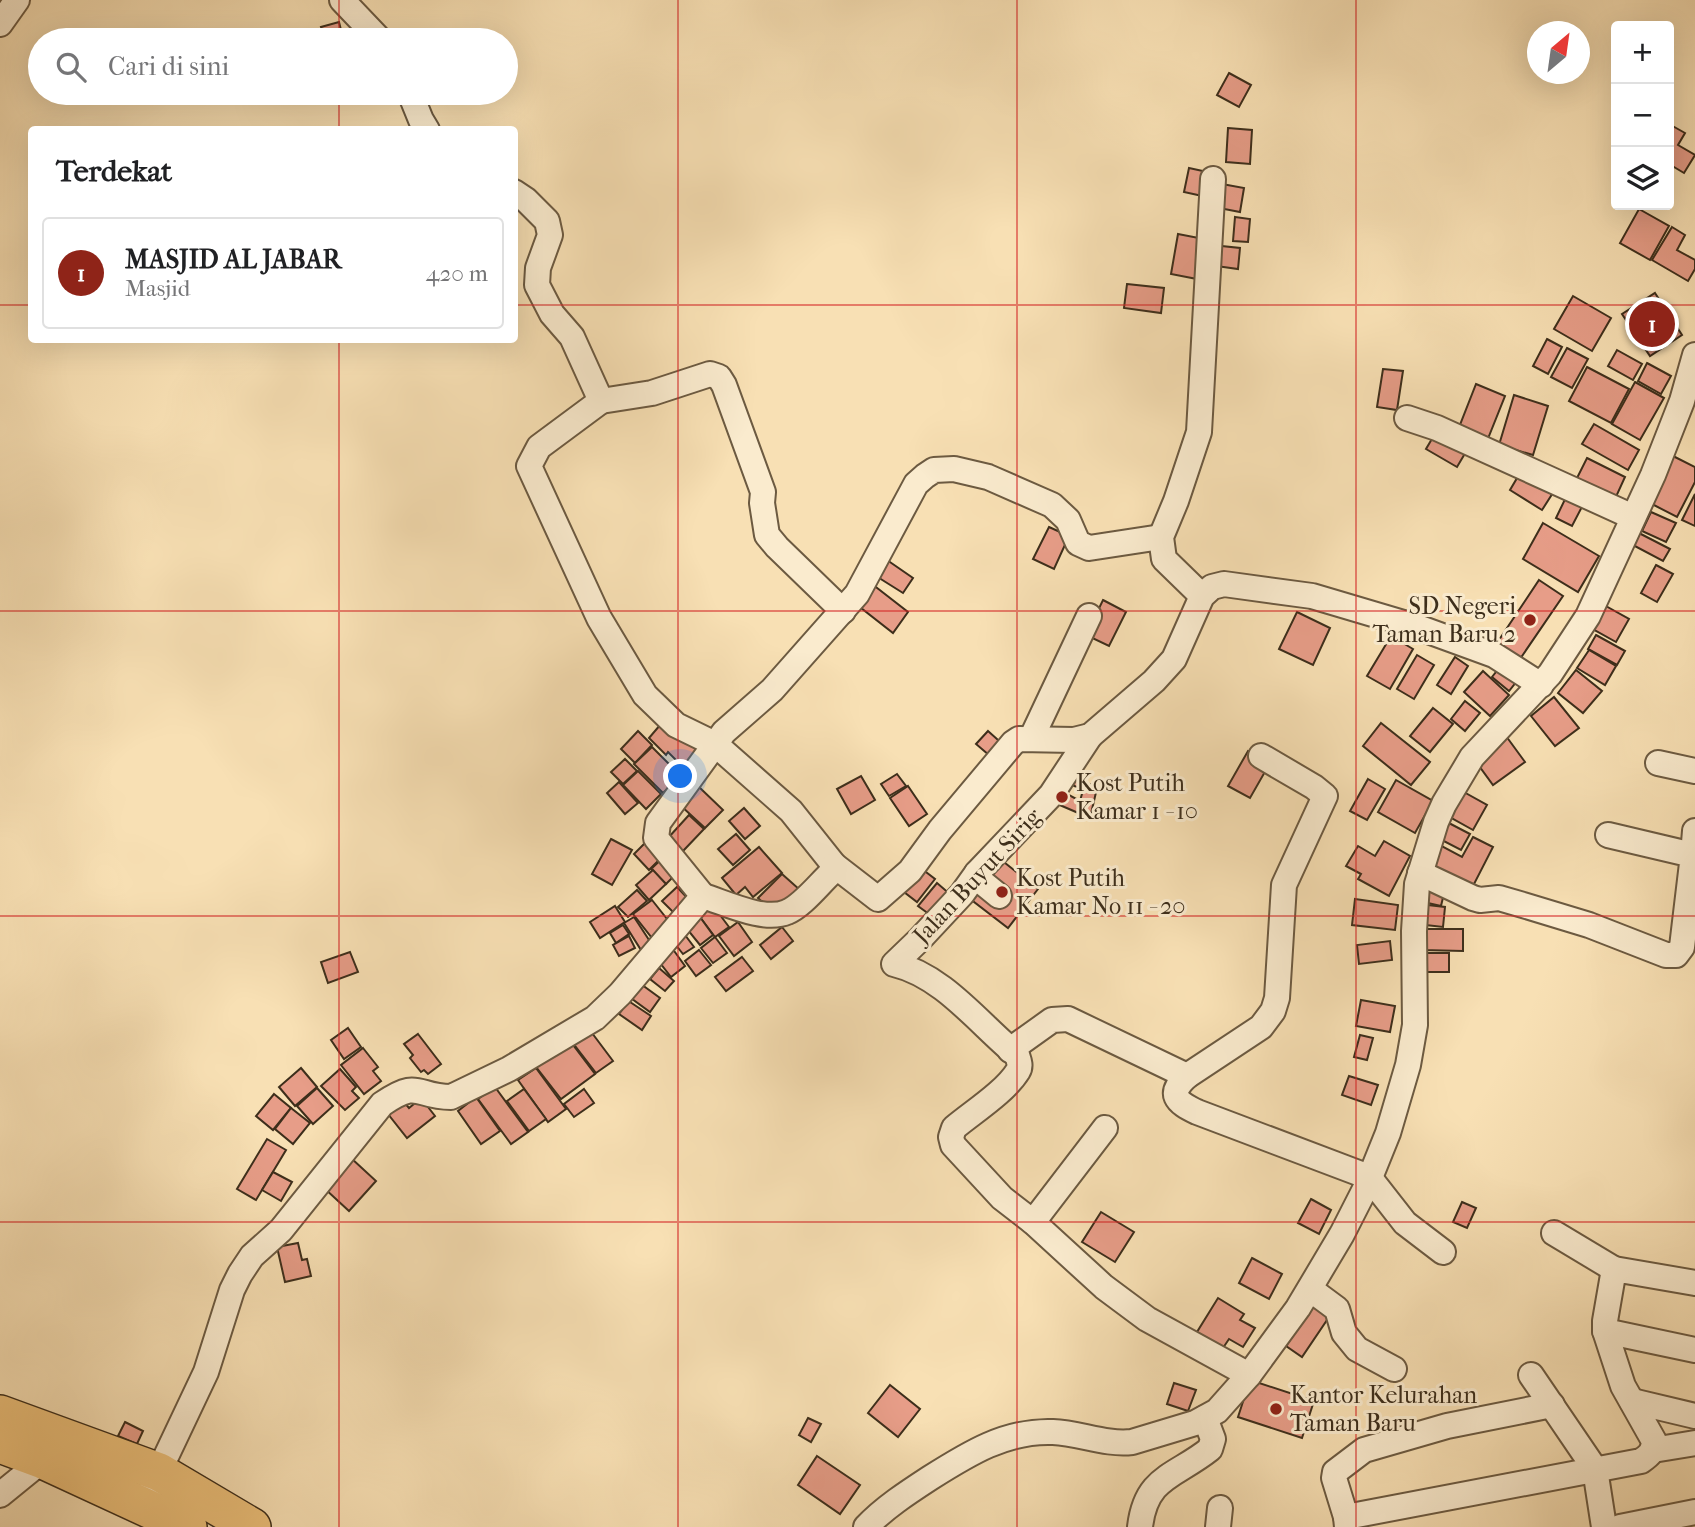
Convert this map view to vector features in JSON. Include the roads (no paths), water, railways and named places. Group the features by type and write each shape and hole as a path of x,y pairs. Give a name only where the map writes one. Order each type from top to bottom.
{"highway":[{"path":"0,1414 159,1472 252,1527"},
{"path":"0,1444 44,1460 188,1527"}],"street":[{"path":"0,24 17,0"},
{"path":"342,0 369,28"},
{"path":"415,105 425,126"},
{"path":"1213,179 1199,432 1161,537 1164,559 1202,596 1212,587 1224,583 1312,596 1348,605 1477,646 1541,685"},
{"path":"518,195 547,221 550,235 538,268 537,285 552,314 572,337 601,401"},
{"path":"866,1527 894,1502 957,1461 991,1443 1018,1434 1053,1432 1121,1443 1132,1442 1205,1418 1217,1411 1249,1375 1310,1289 1342,1234 1370,1177 1408,1065 1415,1025 1414,931 1420,873 1444,803 1472,757 1541,685 1588,616 1669,436 1695,355"},
{"path":"843,611 776,547 767,535 763,492 719,377 710,374 652,393 601,401 539,447 529,466 600,618 645,695 676,724 715,744 791,811 834,866 878,899 910,871 940,830 1013,743 1019,739 1074,740 1090,736"},
{"path":"1407,418 1437,428 1633,516"},
{"path":"834,866 832,872 799,905 788,912 763,916 703,896 659,843 656,831 658,823 724,732 772,690 858,594 916,484 934,470 954,469 988,477 1052,505 1068,520 1078,543 1089,548 1161,537"},
{"name":"Jalan Buyut Sirig","path":"1010,1050 946,990 894,964 962,894 977,873 1051,795 1090,736 1154,681 1174,659 1202,596"},
{"path":"1031,739 1089,616"},
{"path":"1261,756 1325,796 1284,885 1277,998 1273,1011 1261,1027 1187,1076 1175,1090 1176,1097 1183,1106 1370,1177 1405,1223 1443,1252"},
{"path":"1658,763 1695,771"},
{"path":"1420,873 1473,898 1499,898 1589,925 1672,956 1678,953 1682,947 1694,843 1608,835"},
{"path":"977,873 999,896"},
{"path":"143,1504 206,1372 232,1290 240,1274 252,1256 281,1230 382,1104 403,1091 413,1089 451,1097 509,1069 595,1018 620,994 703,896"},
{"path":"1187,1076 1068,1018 1052,1020 1010,1050 1017,1055 1020,1064 1018,1071 999,1091 954,1128 951,1137 953,1145 1002,1198 1033,1222 1104,1287 1147,1319 1249,1375"},
{"path":"1033,1222 1105,1128"},
{"path":"1554,1233 1614,1269 1695,1283"},
{"path":"1552,1405 1447,1426 1364,1450 1335,1472 1347,1522 1641,1461 1649,1456 1654,1441 1623,1386 1605,1331 1614,1269"},
{"path":"1310,1289 1337,1309 1344,1333 1357,1349 1394,1368"},
{"path":"1605,1331 1695,1350"},
{"path":"1531,1375 1595,1469 1604,1527"},
{"path":"1632,1401 1695,1416"},
{"path":"1140,1527 1142,1507 1158,1482 1210,1448 1213,1439 1205,1418"},
{"path":"1653,1450 1695,1443"},
{"path":"0,1495 44,1460"},
{"path":"1620,1527 1695,1512"}],"place":[{"name":"MASJID AL JABAR","path":"1652,324"},
{"name":"SD Negeri Taman Baru 2","path":"1530,620"},
{"name":"Kost Putih Kamar 1 - 10","path":"1062,797"},
{"name":"Kost Putih Kamar No 11 - 20","path":"1002,892"},
{"name":"Kantor Kelurahan Taman Baru","path":"1276,1409"}]}
